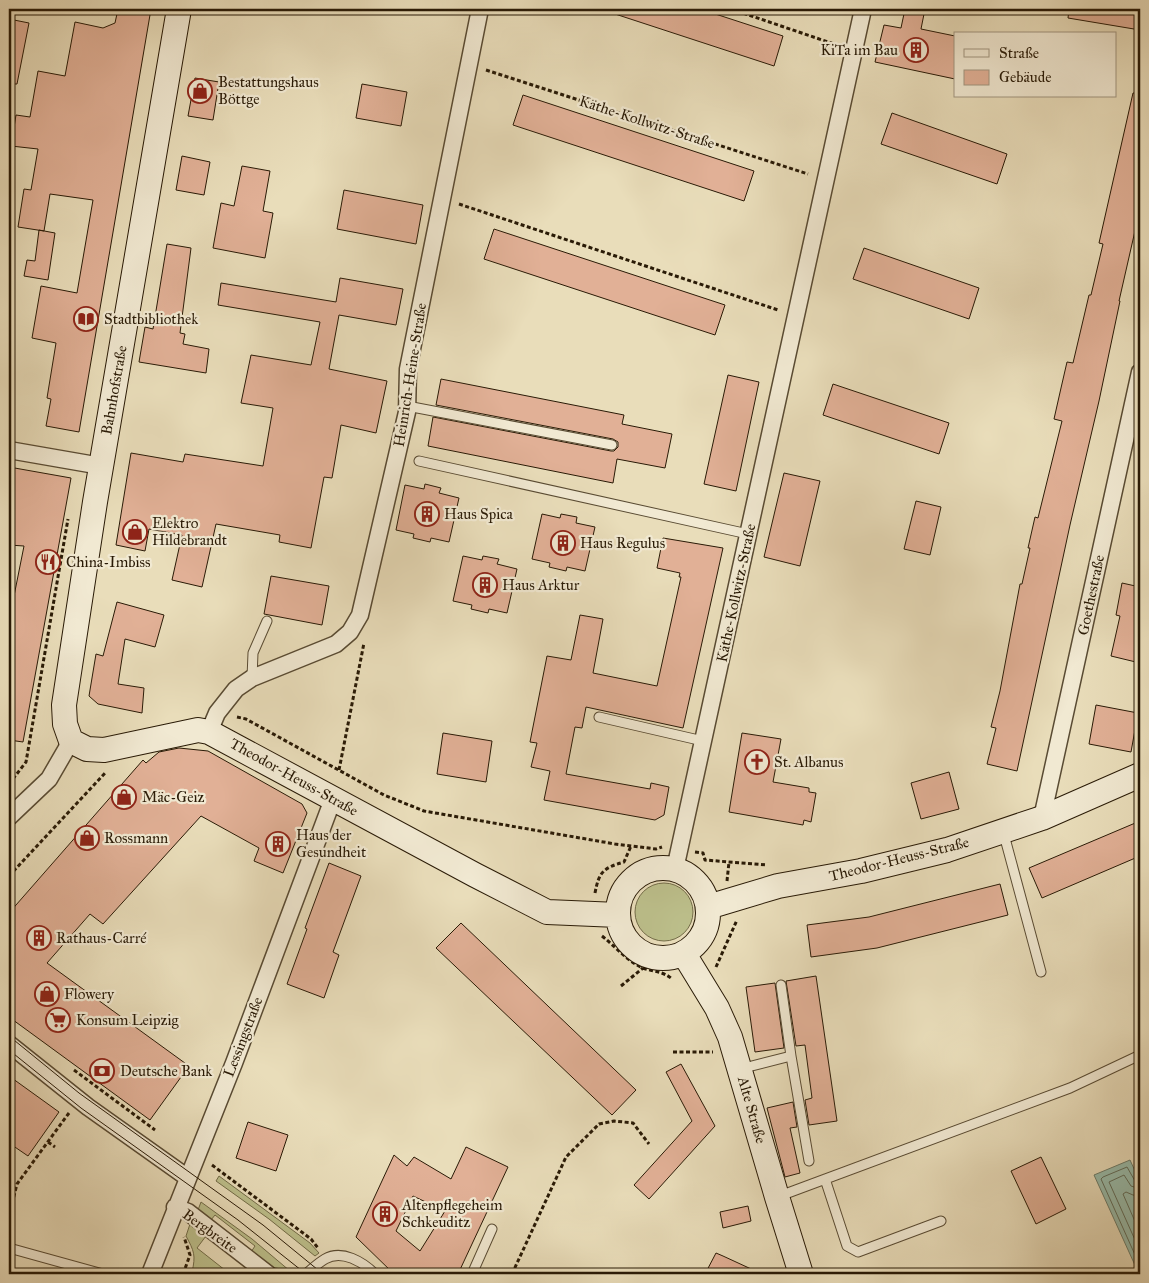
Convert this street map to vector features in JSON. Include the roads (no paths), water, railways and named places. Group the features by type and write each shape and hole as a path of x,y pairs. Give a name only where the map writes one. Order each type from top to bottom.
{"street":[{"name":"Bahnhofstraße","path":"71,741 65,724 64,705 101,466 179,9"},
{"name":"Heinrich-Heine-Straße","path":"213,722 236,689 252,678 336,644 350,632 360,615 407,406 408,369 480,9"},
{"name":"Käthe-Kollwitz-Straße","path":"675,870 863,9"},
{"name":"Goethestraße","path":"1042,818 1140,372"},
{"path":"9,450 101,466"},
{"path":"9,817 49,779 71,741 87,749 104,750 198,730 213,722"},
{"name":"Theodor-Heuss-Straße","path":"213,722 333,799 548,912 618,915"},
{"name":"Theodor-Heuss-Straße","path":"708,907 778,886 861,871 948,850 1042,818 1140,775"},
{"name":"Lessingstraße","path":"150,1274 182,1210 188,1178 333,799"},
{"path":"661,868 675,870 687,875 704,894 708,907 708,921 703,934 695,946 684,954 669,958 654,958 640,952 628,942 621,930 618,915 620,901 626,888 635,878 647,871 661,868"},
{"name":"Alte Straße","path":"684,954 717,1008 737,1061 776,1198 801,1274"},
{"path":"9,1044 88,1107 188,1178"},
{"name":"Bergbreite","path":"182,1210 268,1274"}],"lane":[{"path":"407,406 612,445"},
{"path":"419,461 748,534"},
{"path":"252,678 253,653 267,621"},
{"path":"599,717 703,741"},
{"path":"1003,831 1041,972"},
{"path":"781,985 809,1161"},
{"path":"776,1198 1070,1088 1140,1055"},
{"path":"737,1061 791,1056"},
{"path":"825,1180 847,1246 858,1252 941,1221"},
{"path":"472,1274 492,1229"},
{"path":"9,1248 103,1274"},
{"path":"306,1274 326,1258 336,1256 347,1256 359,1261 376,1274"}],"water":[{"path":"1130,1160 1140,1182 1140,1274 1094,1175"}],"tram line":[{"path":"9,1036 79,1093 263,1225 323,1274"},
{"path":"9,1050 81,1108 238,1220 306,1274"}],"place":[{"name":"KiTa im Bau","path":"916,50"},
{"name":"Bestattungshaus Böttge","path":"200,91"},
{"name":"Stadtbibliothek","path":"86,319"},
{"name":"Haus Spica","path":"427,514"},
{"name":"Elektro Hildebrandt","path":"135,532"},
{"name":"Haus Regulus","path":"563,543"},
{"name":"China-Imbiss","path":"48,562"},
{"name":"Haus Arktur","path":"485,585"},
{"name":"St. Albanus","path":"757,762"},
{"name":"Mäc-Geiz","path":"124,797"},
{"name":"Rossmann","path":"87,838"},
{"name":"Haus der Gesundheit","path":"278,844"},
{"name":"Rathaus-Carré","path":"39,938"},
{"name":"Flowery","path":"47,994"},
{"name":"Konsum Leipzig","path":"58,1020"},
{"name":"Deutsche Bank","path":"102,1071"},
{"name":"Altenpflegeheim Schkeuditz","path":"385,1214"}]}
